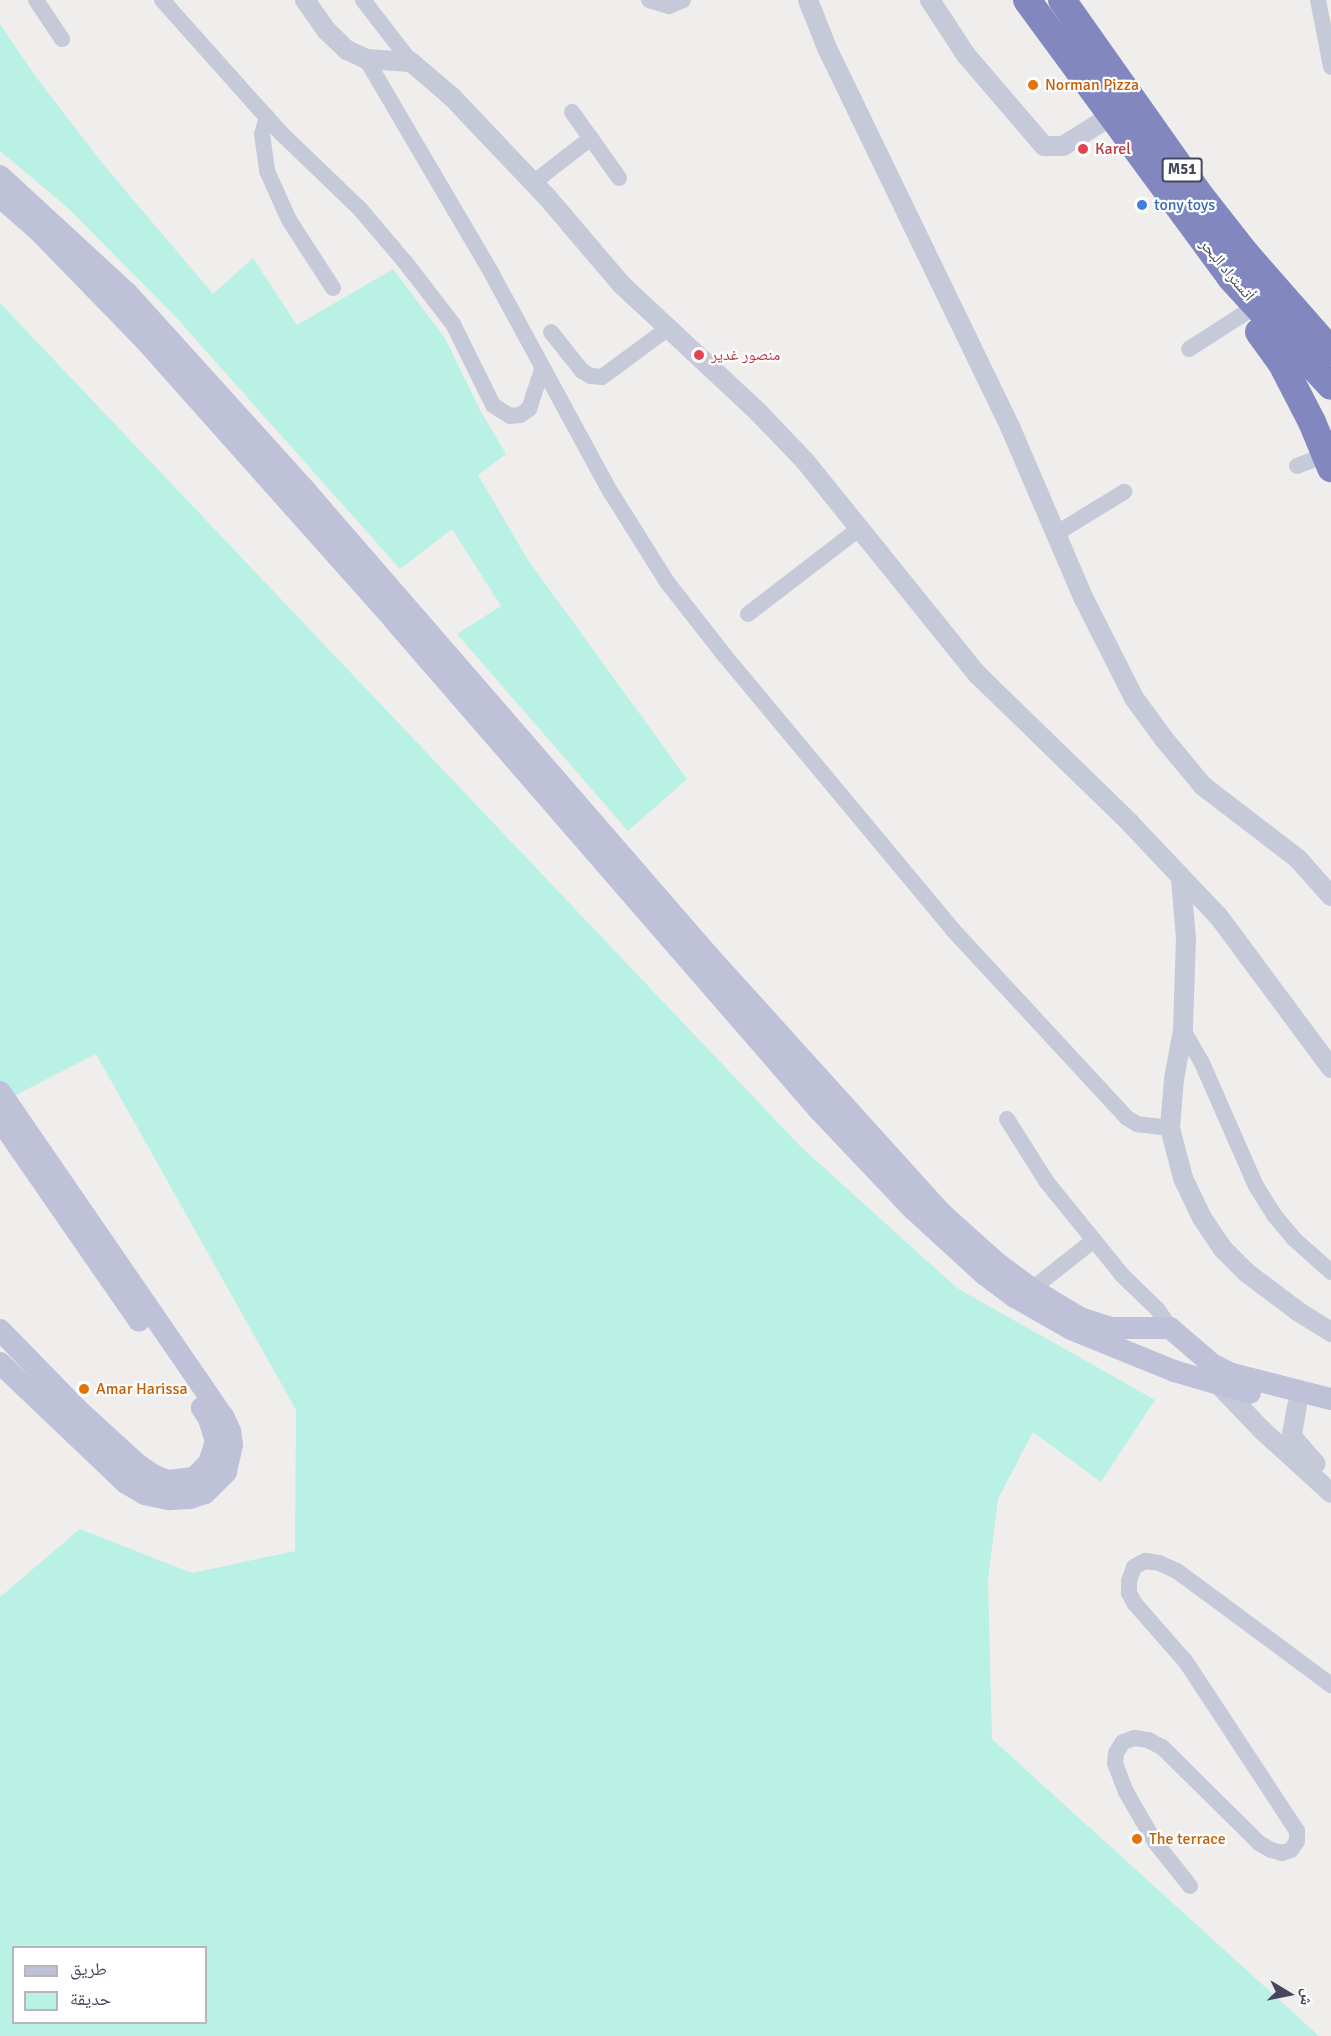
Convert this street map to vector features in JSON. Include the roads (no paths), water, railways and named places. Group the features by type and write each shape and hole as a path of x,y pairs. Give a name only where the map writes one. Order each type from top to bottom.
{"highway":[{"name":"أتستراد البحر","path":"1028,0 1231,278 1331,386"},
{"name":"أتستراد البحر","path":"1062,0 1198,193 1245,254 1331,351"},
{"path":"1231,278 1235,297 1281,362 1328,461"}],"main road":[{"path":"0,176 128,294 304,489 708,955 939,1211 997,1263 1032,1289 1096,1325 1120,1329 1170,1328 1212,1364 1232,1374 1331,1399"},
{"path":"0,197 39,231 144,339 386,611 600,860 865,1161 984,1274 1015,1297 1071,1329 1137,1358 1219,1385 1331,1414"},
{"path":"0,1092 223,1416 230,1431 232,1445 226,1472 205,1493 190,1498 168,1499 145,1494 126,1483 0,1363"},
{"path":"0,1120 111,1283 208,1417 216,1441 208,1463 194,1478 168,1481 155,1476 137,1464 77,1409 0,1330"},
{"path":"1137,1358 1135,1347 1141,1327"}],"street":[{"path":"36,0 62,39"},
{"path":"162,0 298,151 360,208 405,261 453,324 493,405 510,416 520,415 529,409 542,370"},
{"path":"305,0 326,30 347,50 366,59 411,62"},
{"path":"363,0 411,62 461,105 534,182 622,285 758,412 805,461 977,674 1130,823 1226,926 1331,1068"},
{"path":"649,0 669,6 683,0"},
{"path":"808,0 827,48 1001,408 1111,655 1134,698 1203,786 1298,859 1331,896"},
{"path":"930,0 966,55 1044,146 1063,146 1111,116"},
{"path":"1318,0 1331,67"},
{"path":"366,59 492,274 542,370 610,491 668,582 740,674 953,930 1127,1118 1137,1124 1170,1128"},
{"path":"572,112 619,178"},
{"path":"267,117 262,134 267,171 289,220 333,288"},
{"path":"534,182 591,138"},
{"path":"1189,349 1245,313"},
{"path":"551,332 582,371 591,376 603,377 667,329"},
{"path":"1297,466 1328,461"},
{"path":"1057,533 1124,492"},
{"path":"748,614 860,528"},
{"path":"1180,879 1186,938 1184,1030 1174,1079 1170,1128 1183,1178 1202,1218 1222,1249 1247,1273 1299,1312 1331,1332"},
{"path":"1184,1030 1202,1063 1256,1186 1274,1215 1293,1238 1331,1272"},
{"path":"1007,1119 1046,1181 1122,1275 1166,1319 1170,1328"},
{"path":"1032,1289 1094,1240"},
{"path":"1219,1385 1262,1430 1331,1493"},
{"path":"1297,1406 1292,1433 1294,1439 1331,1479"},
{"path":"1190,1886 1155,1842 1126,1792 1115,1763 1116,1753 1123,1742 1134,1738 1162,1747 1259,1843 1271,1851 1282,1853 1291,1850 1297,1841 1297,1831 1186,1662 1135,1605 1129,1593 1129,1581 1134,1567 1145,1561 1159,1563 1177,1571 1331,1685"}],"place":[{"name":"Norman Pizza","path":"1033,85"},
{"name":"Karel","path":"1083,149"},
{"name":"tony toys","path":"1142,205"},
{"name":"منصور غدير","path":"699,355"},
{"name":"Amar Harissa","path":"84,1389"},
{"name":"The terrace","path":"1137,1839"}]}
